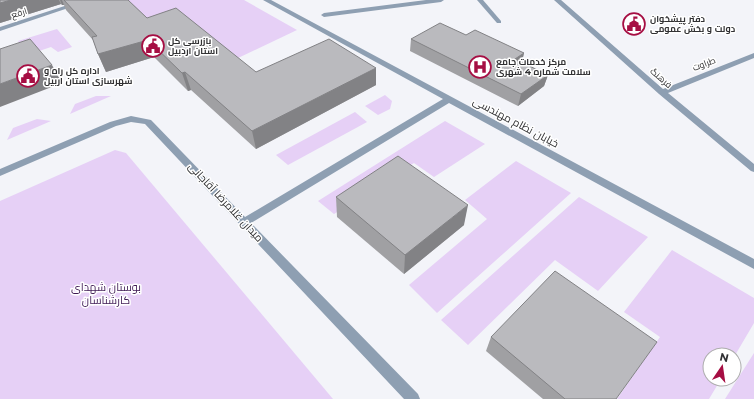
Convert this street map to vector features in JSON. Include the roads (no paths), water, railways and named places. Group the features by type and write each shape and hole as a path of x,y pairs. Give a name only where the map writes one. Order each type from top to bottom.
{"street":[{"name":"ارفع","path":"0,29 89,0"},
{"name":"خیابان نظام مهندسی","path":"266,0 754,264"},
{"path":"324,15 441,0"},
{"path":"480,0 499,22"},
{"name":"فرهنگ","path":"557,0 662,92 754,169"},
{"name":"طراوت","path":"662,92 754,55"},
{"path":"245,222 449,99"},
{"name":"میدان غلامرضا آقاجانی","path":"0,173 113,124 132,119 140,120 153,125 413,399"}],"place":[{"name":"دفتر پیشخوان دولت و بخش عمومی","path":"634,24"},
{"name":"بازرسی کل استان اردبیل","path":"153,46"},
{"name":"مرکز خدمات جامع سلامت شماره 4 شهری","path":"480,67"},
{"name":"اداره کل راه و شهرسازی استان اربیل","path":"28,76"}],"park label":[{"name":"بوستان شهدای کارشناسان","path":"106,293"}]}
